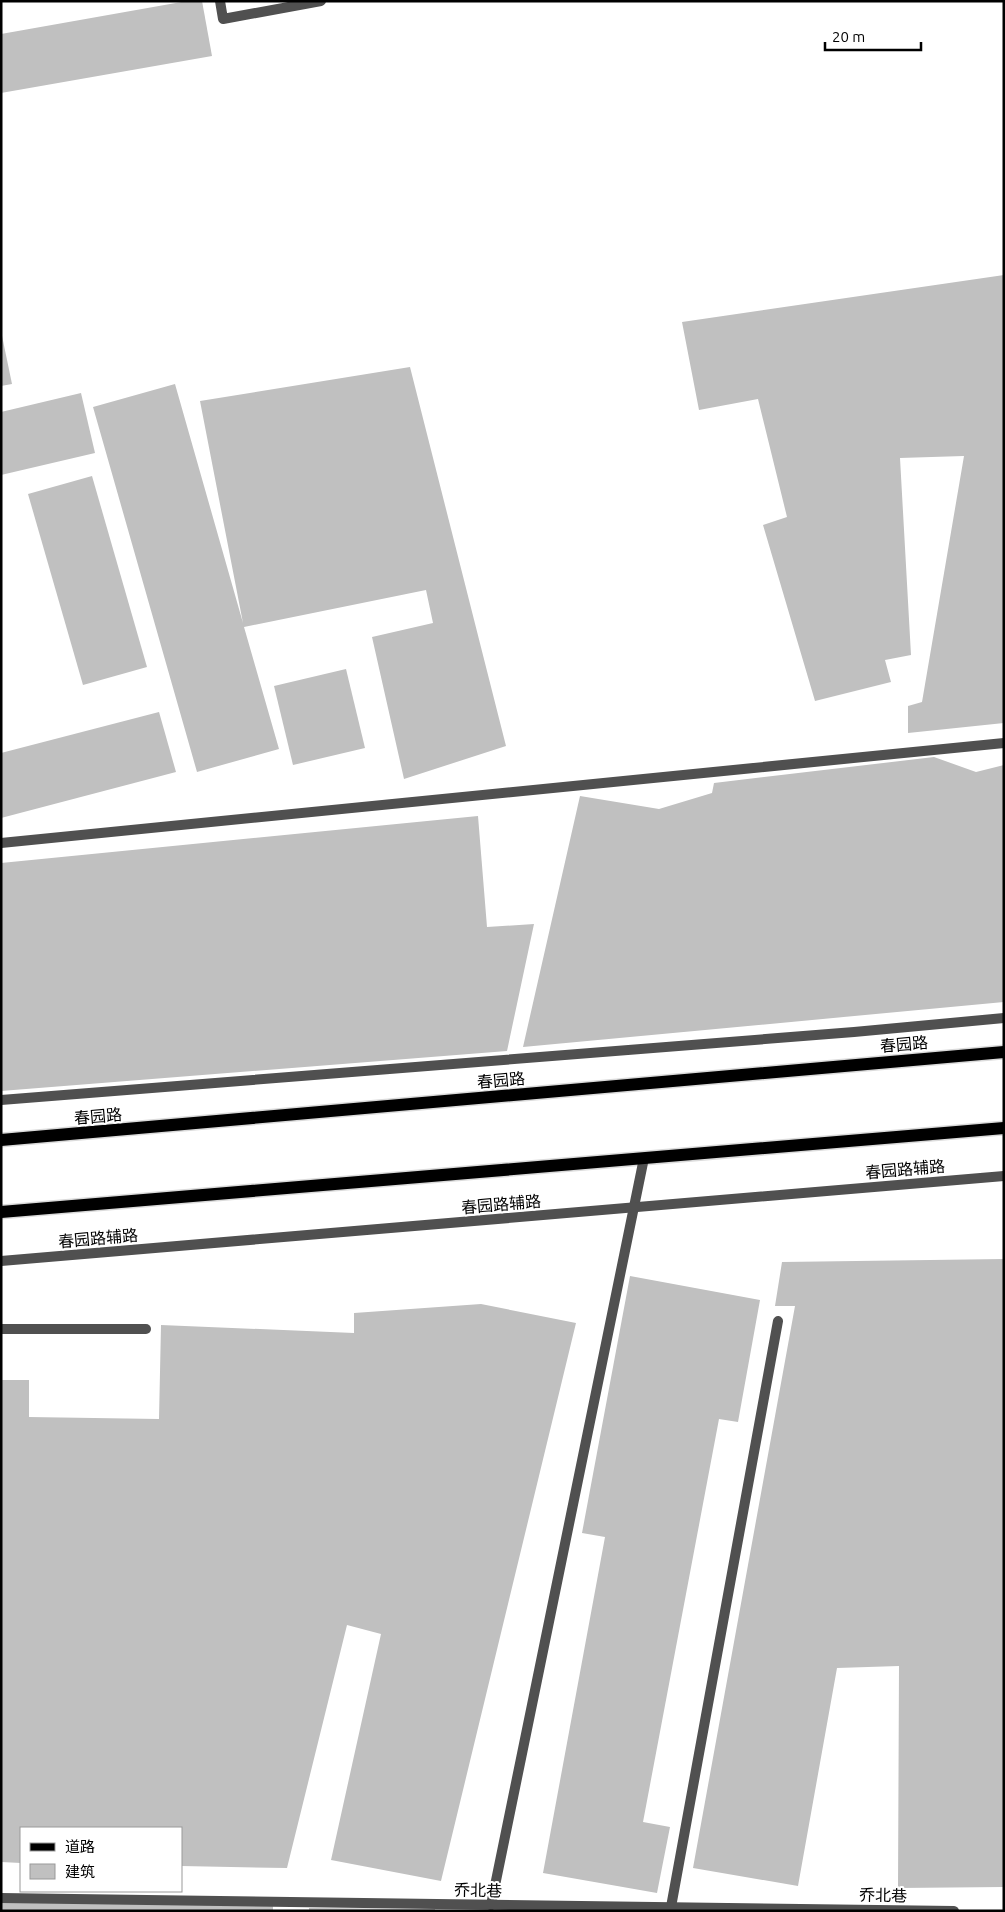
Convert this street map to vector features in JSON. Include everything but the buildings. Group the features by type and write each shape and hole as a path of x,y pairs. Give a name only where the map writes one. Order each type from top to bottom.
{"main road":[{"name":"春园路","path":"1,1140 1004,1052"},
{"path":"1,1212 1004,1128"}],"street":[{"path":"220,1 223,19 320,1"},
{"path":"1,843 1004,743"},
{"path":"1,1100 854,1032 1004,1018"},
{"path":"491,1905 644,1158"},
{"name":"春园路辅路","path":"1,1261 1004,1176"},
{"path":"671,1907 778,1321"},
{"path":"1,1329 146,1329"},
{"name":"乔北巷","path":"1,1898 954,1911"}]}
